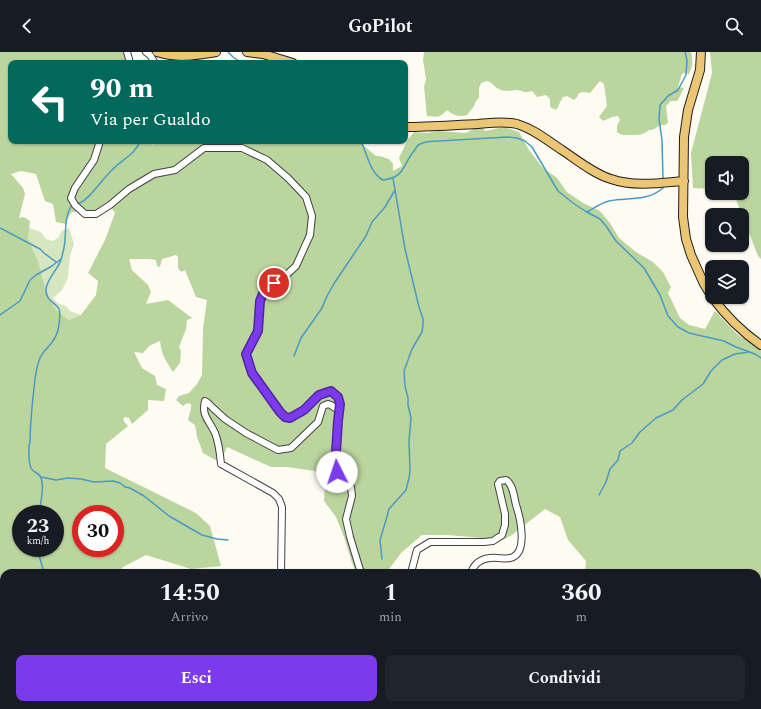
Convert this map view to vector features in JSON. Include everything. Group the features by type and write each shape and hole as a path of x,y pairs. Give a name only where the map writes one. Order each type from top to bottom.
{"main road":[{"path":"157,52 167,55 181,56 216,52"},
{"path":"247,52 263,53 284,60"},
{"path":"701,52 700,70 688,110 684,138 683,217 686,238 695,264 705,286"},
{"path":"408,127 493,123 515,124 531,129 580,162 605,177 619,182 649,184 684,181"},
{"path":"718,304 739,328 761,345"}],"street":[{"path":"146,52 153,60"},
{"path":"99,144 94,160 75,188 71,198 75,205 84,214 96,214 110,206 129,189 141,181 154,174 175,170 204,148 242,148 249,151 267,160 288,178 306,197 312,216 310,235 296,266 283,278 265,289 260,301 258,331 246,354 252,373 285,417 290,418 304,410 319,395 331,391 338,397 340,404 336,452 337,472 351,487 352,496 346,519 360,569"},
{"path":"281,569 282,507 279,499 266,488 221,464 220,447 215,432 205,415 205,401 208,402 225,419 246,433 278,450 291,448 318,422 323,406 328,404 335,408 340,404"},
{"path":"412,569 418,550 430,542 484,542 493,541 502,535 505,525 505,514 498,484 500,481 506,480 510,484 520,517 521,536 519,550 517,554 510,558 490,558 482,560 474,565 472,569"}],"green space":[{"path":"0,52 125,52 126,60 8,60 8,144 97,144 92,160 69,198 78,211 72,212 66,224 56,222 53,204 45,201 36,174 21,171 11,174 23,188 25,194 19,218 24,217 30,221 28,239 38,262 46,290 52,304 59,313 69,320 81,315 96,295 98,281 88,273 105,240 115,213 111,207 130,190 154,175 175,172 205,150 242,150 266,162 304,198 310,216 309,234 295,265 264,288 256,331 244,354 251,374 285,419 320,397 331,393 336,398 338,403 335,406 328,402 316,421 290,446 279,448 247,431 214,407 202,405 202,416 213,433 219,462 203,453 197,437 195,425 188,420 191,404 187,403 183,406 176,400 179,396 189,393 197,384 202,375 203,329 207,300 196,297 185,270 181,272 178,268 178,257 176,255 162,259 160,267 157,266 156,260 129,259 132,270 148,285 151,292 146,304 168,300 192,318 187,320 186,329 179,347 181,351 180,363 173,372 164,357 160,341 149,346 143,353 134,352 142,368 155,376 157,385 166,389 164,401 148,400 148,410 132,424 129,418 125,417 123,420 128,426 106,444 105,468 196,513 210,526 221,566 191,569 146,555 121,569 0,569"},
{"path":"424,52 691,52 692,63 689,74 682,74 678,87 684,88 679,98 677,101 671,101 666,106 668,123 665,125 660,125 642,134 625,135 617,132 617,125 620,120 618,116 603,121 599,117 607,106 604,84 600,81 590,93 579,93 574,100 567,96 563,97 556,110 550,107 550,99 546,95 537,97 532,91 506,91 497,88 492,83 487,81 481,83 479,88 479,98 467,115 457,116 447,110 438,116 427,116 424,87 426,79 423,60"},
{"path":"710,52 761,52 761,259 758,256 749,233 749,208 739,208 736,200 749,200 749,156 705,156 705,189 693,188 691,153 712,73"},
{"path":"504,127 519,132 529,150 542,167 557,178 567,192 583,203 600,211 610,223 619,238 636,252 653,262 663,272 671,287 668,293 680,318 689,325 705,329 715,311 737,334 761,349 761,569 585,569 586,561 568,540 560,517 545,509 512,535 497,543 483,538 447,535 422,535 402,552 389,569 354,569 336,517 324,501 325,483 315,471 287,467 271,467 227,447 224,454 217,431 207,414 206,406 208,405 278,451 291,449 319,423 324,407 341,404 332,389 290,416 287,415 281,411 255,372 249,354 260,332 262,302 267,291 298,268 314,216 290,176 243,146 203,146 174,168 153,171 127,187 96,212 86,212 77,204 74,198 77,189 101,144 362,144 376,156 389,159 393,164 393,171 402,166 399,158 406,144 408,144 408,140 414,132 427,133 438,131 466,133 475,128 483,128 485,131"},
{"path":"29,228 41,232 46,239 53,241 58,238 62,231 69,228 74,244 70,256 68,278 62,290 53,298 57,303 66,306 70,311 81,315 69,320 59,313 52,304 28,239"}],"waterway":[{"path":"228,52 238,60"},
{"path":"663,179 662,140 659,119 660,105 668,96 678,90 686,75 687,60 685,52"},
{"path":"362,144 369,163 375,173 383,180 396,176 400,173 417,146 425,142 507,137 525,141 532,147 558,191 573,203 600,219 616,241 644,268 660,295 668,316 678,327 689,333 724,341 761,358"},
{"path":"77,204 86,199 108,174 132,153 139,144"},
{"path":"382,559 380,540 389,509 406,490 409,478 409,441 411,418 405,386 404,371 412,349 422,332 423,325 423,319 405,249 393,178"},
{"path":"587,212 606,202 644,197 663,188"},
{"path":"294,356 301,338 322,308 335,282 366,236 372,222 385,207 395,190"},
{"path":"40,505 42,490 40,476 33,471 29,462 31,415 35,380 40,358 55,339 58,330 60,311 47,297 46,290 48,282 61,260 65,244 67,218 71,206"},
{"path":"0,228 40,249 56,262"},
{"path":"0,315 20,301 30,280 61,259"},
{"path":"599,495 606,482 610,469 618,460 620,451 632,443 640,432 656,418 673,410 682,400 703,384 711,371 722,360 735,354 749,352"},
{"path":"41,477 56,480 68,478 94,482 113,481 120,483 144,496 169,516 202,535 228,540"},
{"path":"40,557 43,569"}],"route":[{"path":"274,283 265,289 260,301 258,331 246,354 252,373 261,387 285,417 290,418 304,410 319,395 331,391 338,397 340,404 336,452 337,472"}]}
